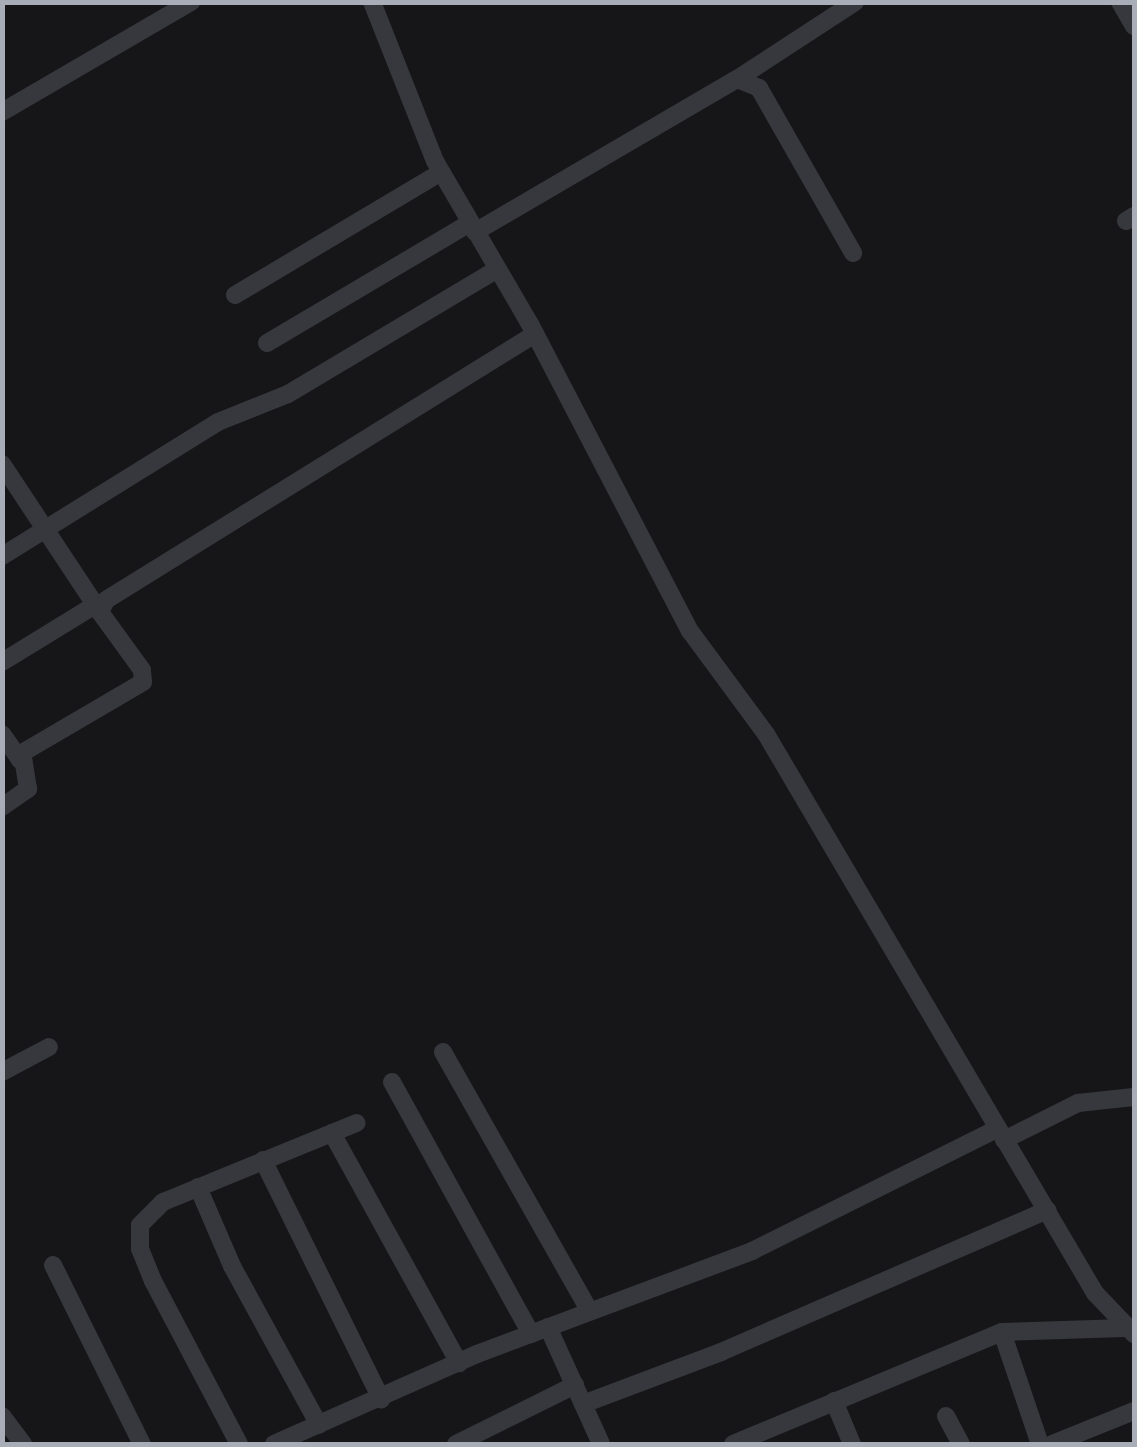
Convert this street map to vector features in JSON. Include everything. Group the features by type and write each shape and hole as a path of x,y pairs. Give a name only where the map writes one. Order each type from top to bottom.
{"street":[{"path":"2,112 191,2"},
{"path":"372,2 441,172 535,334 690,631 766,734 1107,1312 1129,1331"},
{"path":"268,344 737,79 855,2"},
{"path":"1121,3 1134,26"},
{"path":"737,79 759,88 853,253"},
{"path":"236,294 441,172"},
{"path":"2,556 229,416 288,394 498,269"},
{"path":"2,662 98,609 112,596 535,334"},
{"path":"2,464 142,670 143,682 27,749 20,760"},
{"path":"2,734 20,760 28,789 2,807"},
{"path":"2,1072 49,1047"},
{"path":"443,1052 589,1310"},
{"path":"392,1082 575,1385 601,1444"},
{"path":"274,1444 589,1310 752,1251 1001,1134 1078,1103 1134,1098"},
{"path":"239,1444 140,1249 144,1217 198,1187 357,1124"},
{"path":"332,1133 459,1364"},
{"path":"263,1160 382,1399"},
{"path":"198,1187 319,1425"},
{"path":"583,1404 722,1352 1047,1210"},
{"path":"54,1264 142,1444"},
{"path":"733,1444 1002,1332 1129,1331"},
{"path":"1002,1332 1040,1444"},
{"path":"456,1444 575,1385"},
{"path":"834,1401 852,1444"},
{"path":"1052,1444 1134,1411"},
{"path":"2,1416 24,1444"},
{"path":"946,1416 961,1444"}]}
